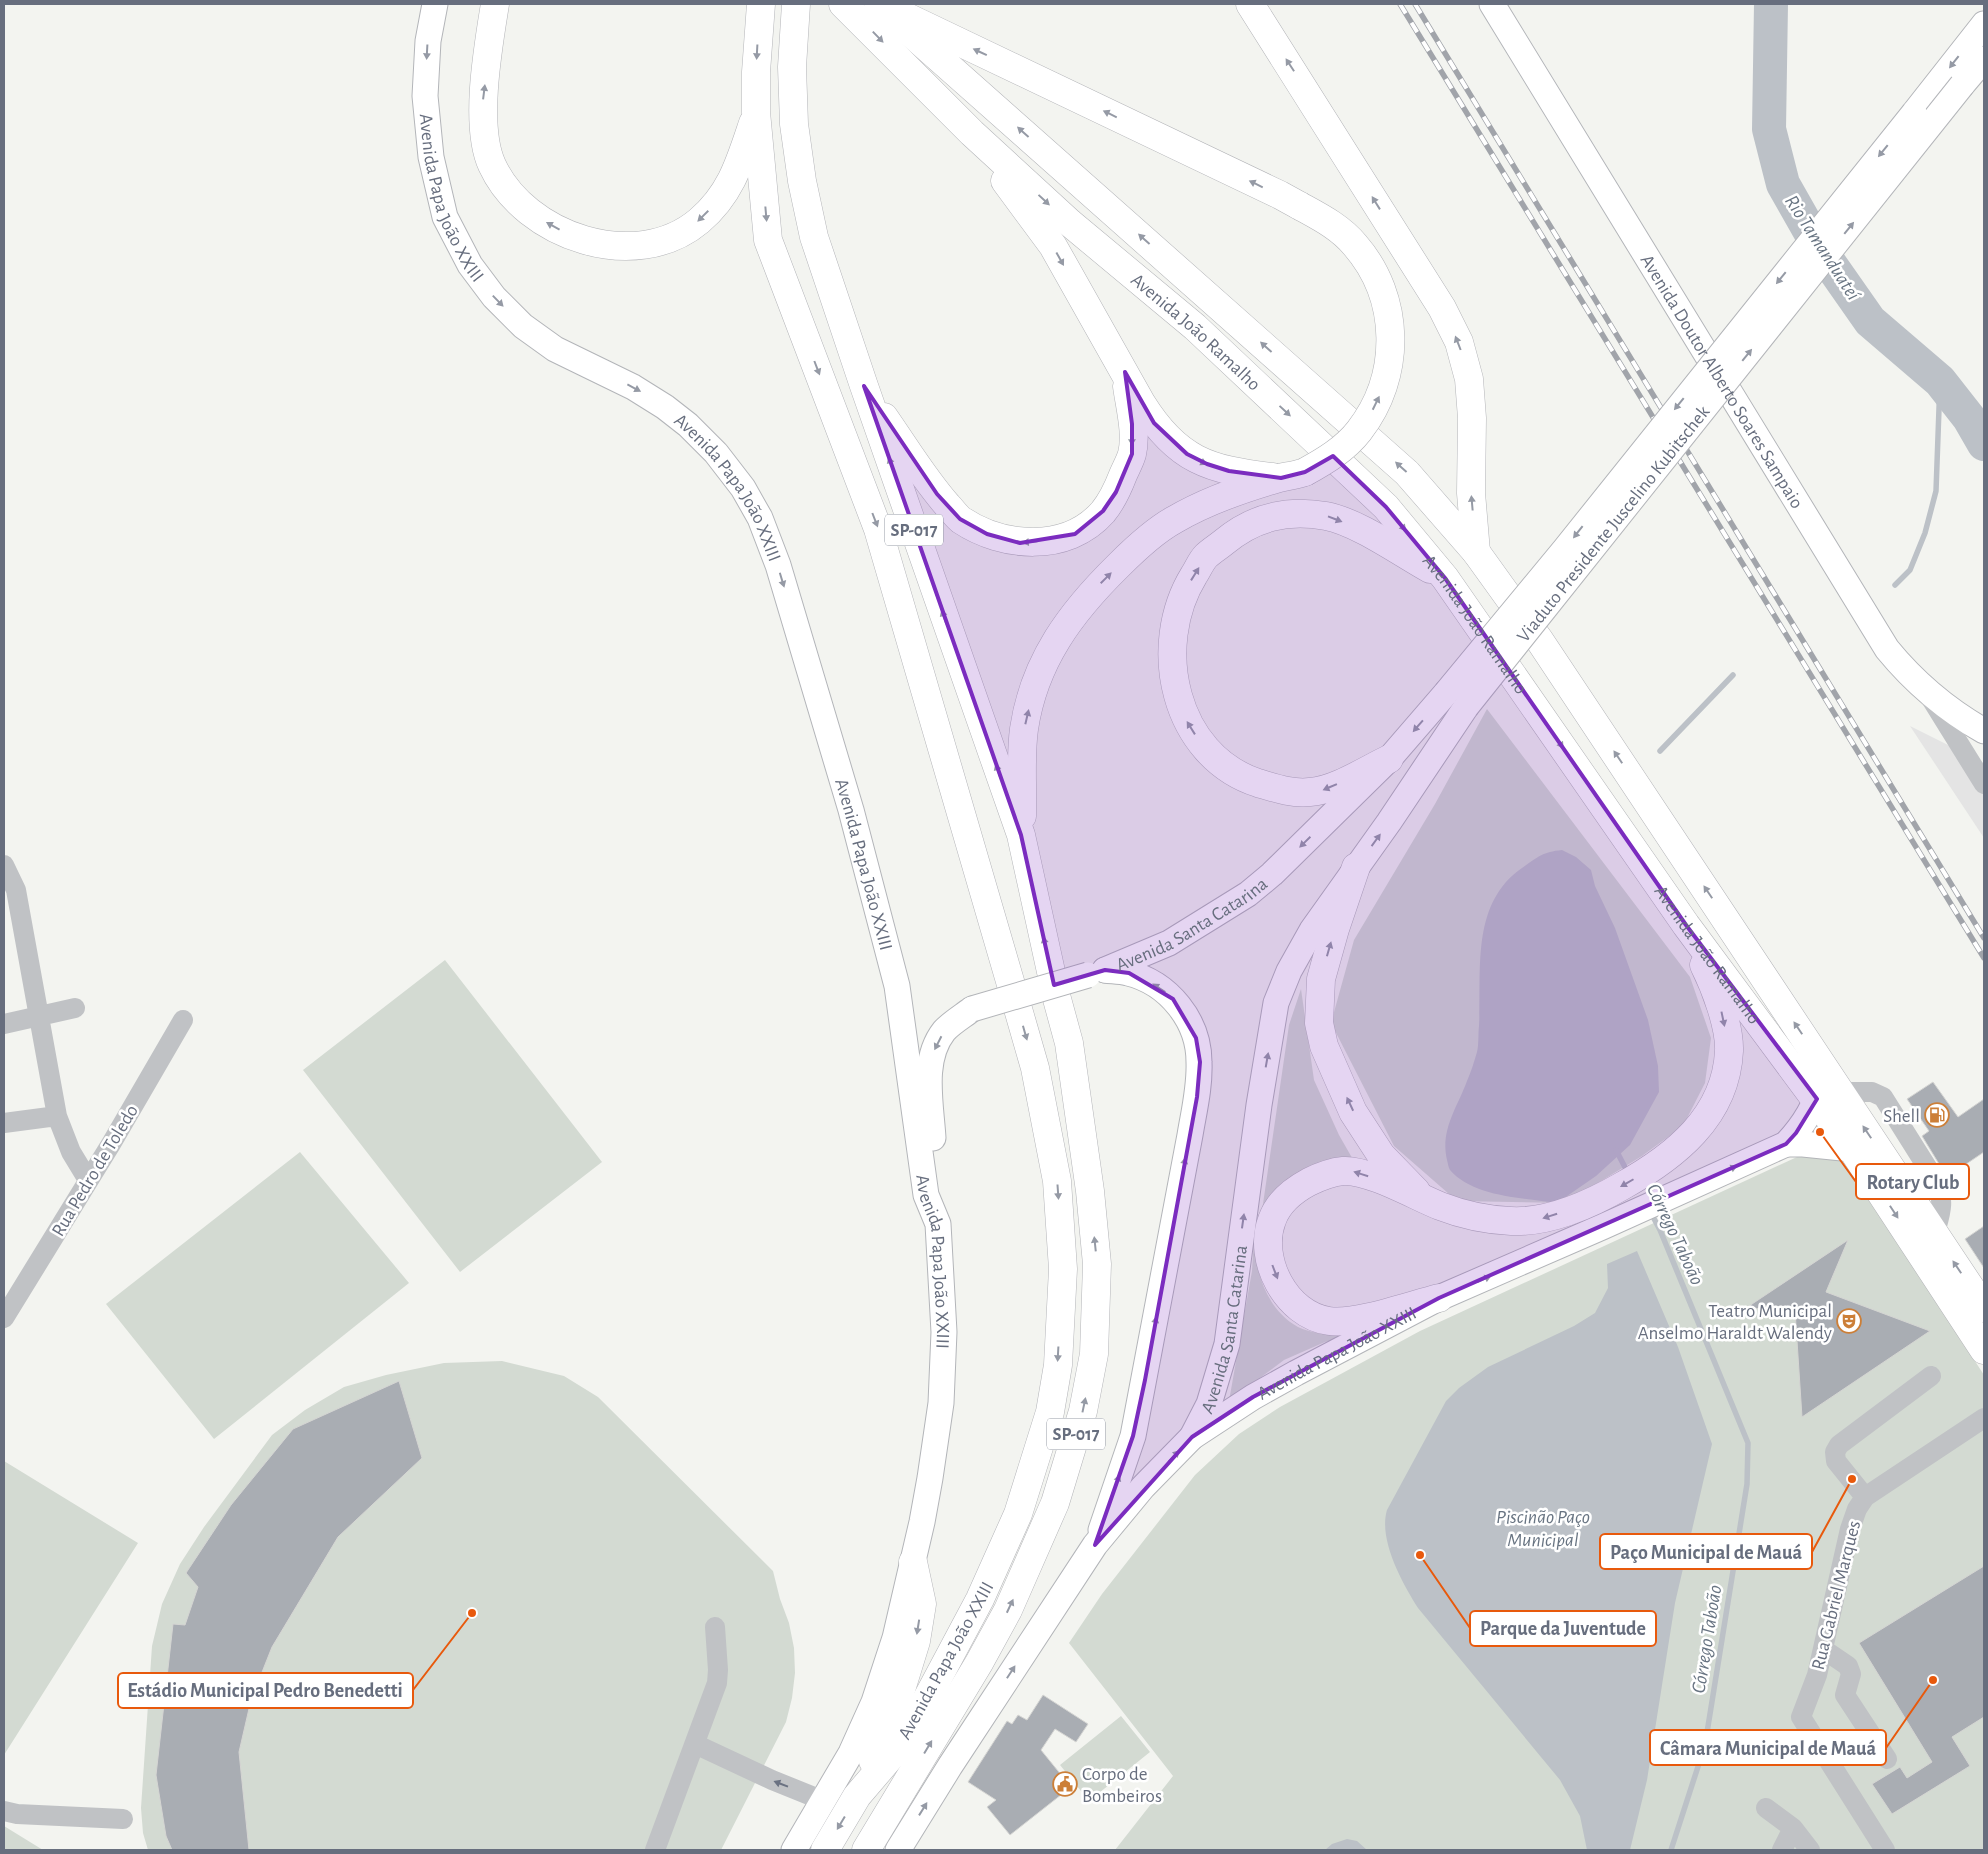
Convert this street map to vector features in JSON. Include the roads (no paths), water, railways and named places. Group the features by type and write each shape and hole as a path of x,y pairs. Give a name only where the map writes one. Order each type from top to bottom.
{"highway":[{"path":"495,4 483,106 485,144 492,166 511,196 534,215 564,232 595,244 635,247 667,240 698,221 727,191 739,167 756,112"},
{"name":"Avenida Papa João XXIII","path":"761,4 756,64 756,112 768,240 878,529 1035,1068 1057,1182 1064,1268 1058,1365 1050,1412 1018,1514 980,1599 923,1706 892,1755 857,1796 825,1850"},
{"name":"Avenida João Ramalho","path":"843,4 972,133 1070,223 1195,327 1296,420 1386,507 1445,578 1686,925 1829,1096 1935,1233 1984,1308"},
{"path":"878,4 1280,195 1330,222 1355,244 1374,272 1387,304 1392,338 1388,371 1377,403 1359,432 1334,455 1293,475 1222,497 1173,520 1135,550 1073,614 1051,648 1034,686 1024,728 1021,765 1021,835"},
{"name":"Avenida João Ramalho","path":"878,4 1407,473 1476,552 1540,641 1825,1068 1829,1096 1852,1149 1984,1350"},
{"path":"1250,4 1442,308 1459,342 1469,379 1472,418 1471,493 1476,552"},
{"name":"Avenida Papa João XXIII","path":"795,8 792,86 794,124 802,181 814,237 1021,835 1057,999 1069,1043 1090,1191 1097,1264 1094,1354 1083,1410 1055,1503 1012,1601 979,1663 866,1850"},
{"path":"972,133 998,172 1053,246 1154,423 1169,440 1187,454 1207,464 1229,471 1293,475"},
{"path":"864,386 937,494 960,519 987,534 1020,542 1046,540 1075,534 1103,512 1116,492 1132,454 1132,424 1125,372"},
{"path":"1390,759 1325,790 1308,793 1283,791 1244,779 1228,770 1198,738 1187,721 1184,712 1173,675 1172,645 1177,614 1188,586 1206,557 1237,531 1260,520 1290,512 1327,516 1358,528 1445,578"},
{"path":"1356,866 1321,979 1319,1023 1324,1046 1354,1112 1381,1155 1423,1197"},
{"path":"1439,1298 1353,1321 1329,1321 1308,1314 1288,1299 1273,1270 1268,1242 1272,1219 1283,1202 1295,1190 1311,1180 1342,1171 1362,1173 1423,1197 1439,1206 1466,1215 1514,1221 1543,1219 1596,1201 1658,1165 1685,1143 1707,1117 1722,1087 1729,1050 1723,1015 1713,984 1686,925"},
{"path":"857,1796 895,1709 916,1641 922,1604 913,1562"}],"main road":[{"name":"Avenida Papa João XXIII","path":"434,4 428,41 424,96 431,157 445,217 470,265 494,297 523,326 555,349 665,406 716,453 743,488 760,518 778,565 848,800 897,986 926,1195 938,1224 944,1332 941,1404 930,1478 913,1562 895,1638 874,1702 851,1753 794,1850"},
{"name":"Avenida Doutor Alberto Soares Sampaio","path":"1492,4 1886,649 1905,672 1926,691 1984,731"},
{"name":"Viaduto Presidente Juscelino Kubitschek","path":"1456,700 1565,549 1984,24"},
{"name":"Viaduto Presidente Juscelino Kubitschek","path":"1456,700 1984,59"},
{"name":"Avenida Santa Catarina","path":"938,1224 929,1070 934,1049 944,1031 972,1009 1097,972 1169,944 1248,894 1272,874 1390,759 1456,700"},
{"name":"Avenida Santa Catarina","path":"1192,1437 1209,1404 1227,1344 1259,1105 1276,1003 1301,947 1356,866 1456,700"},
{"path":"1096,1545 1133,1436 1197,1097 1200,1062 1196,1038 1191,1024 1173,999 1152,983 1136,976 1097,972"},
{"name":"Avenida Papa João XXIII","path":"1786,1144 1829,1096"},
{"name":"Avenida Papa João XXIII","path":"898,1850 950,1766 1096,1545 1143,1487 1192,1437 1253,1397 1439,1298 1786,1144 1852,1149"}],"street":[{"path":"1926,691 1984,784"},
{"path":"4,865 16,890 57,1116 71,1152 88,1180"},
{"path":"4,1024 75,1008"},
{"name":"Rua Pedro de Toledo","path":"7,1310 88,1180 183,1020"},
{"path":"4,1123 57,1116"},
{"path":"1864,1497 1836,1462 1835,1452 1839,1445 1931,1376"},
{"name":"Rua Gabriel Marques","path":"1886,1850 1801,1717 1823,1649 1850,1529 1857,1509 1864,1497 1984,1418"},
{"path":"655,1850 716,1683 718,1670 715,1627"},
{"path":"1823,1649 1848,1666 1851,1674 1845,1695 1887,1759"},
{"path":"695,1744 738,1765 824,1801"},
{"path":"1766,1808 1793,1828 1810,1850"},
{"path":"4,1811 17,1814 123,1819"},
{"path":"1782,1850 1793,1828"}],"water":[{"path":"1562,850 1576,857 1591,870 1595,886 1615,928 1648,1020 1658,1066 1659,1092 1630,1145 1596,1176 1557,1203 1500,1195 1472,1186 1450,1170 1445,1149 1451,1119 1470,1074 1478,1049 1480,961 1486,919 1494,900 1505,883 1536,858"},
{"name":"Piscinão Paço Municipal","path":"1637,1251 1678,1347 1712,1444 1675,1603 1647,1780 1630,1850 1587,1850 1580,1816 1560,1780 1418,1608 1399,1574 1389,1548 1385,1522 1387,1510 1446,1401 1459,1388 1488,1367 1574,1326 1595,1313 1608,1288 1607,1264"},
{"path":"1347,1839 1357,1841 1367,1850 1325,1850 1332,1844"}],"waterway":[{"name":"Rio Tamanduateí","path":"1771,4 1769,129 1783,184 1821,251 1870,321 1940,381 1969,418 1984,444"},
{"path":"1895,585 1910,570 1925,533 1936,491 1940,381"},
{"name":"Córrego Taboão","path":"1660,751 1733,675"},
{"name":"Córrego Taboão","path":"1616,1150 1629,1175"},
{"name":"Córrego Taboão","path":"1650,1211 1660,1230 1748,1443 1747,1484 1705,1745 1671,1850"}],"railway":[{"path":"1400,4 1984,958"},
{"path":"1415,4 1984,938"}],"place":[{"name":"Shell","path":"1937,1115"},
{"name":"Rotary Club","path":"1820,1132"},
{"name":"Teatro Municipal Anselmo Haraldt Walendy","path":"1849,1321"},
{"name":"Paço Municipal de Mauá","path":"1852,1479"},
{"name":"Parque da Juventude","path":"1420,1555"},
{"name":"Estádio Municipal Pedro Benedetti","path":"472,1613"},
{"name":"Câmara Municipal de Mauá","path":"1933,1680"},
{"name":"Corpo de Bombeiros","path":"1065,1784"}]}
